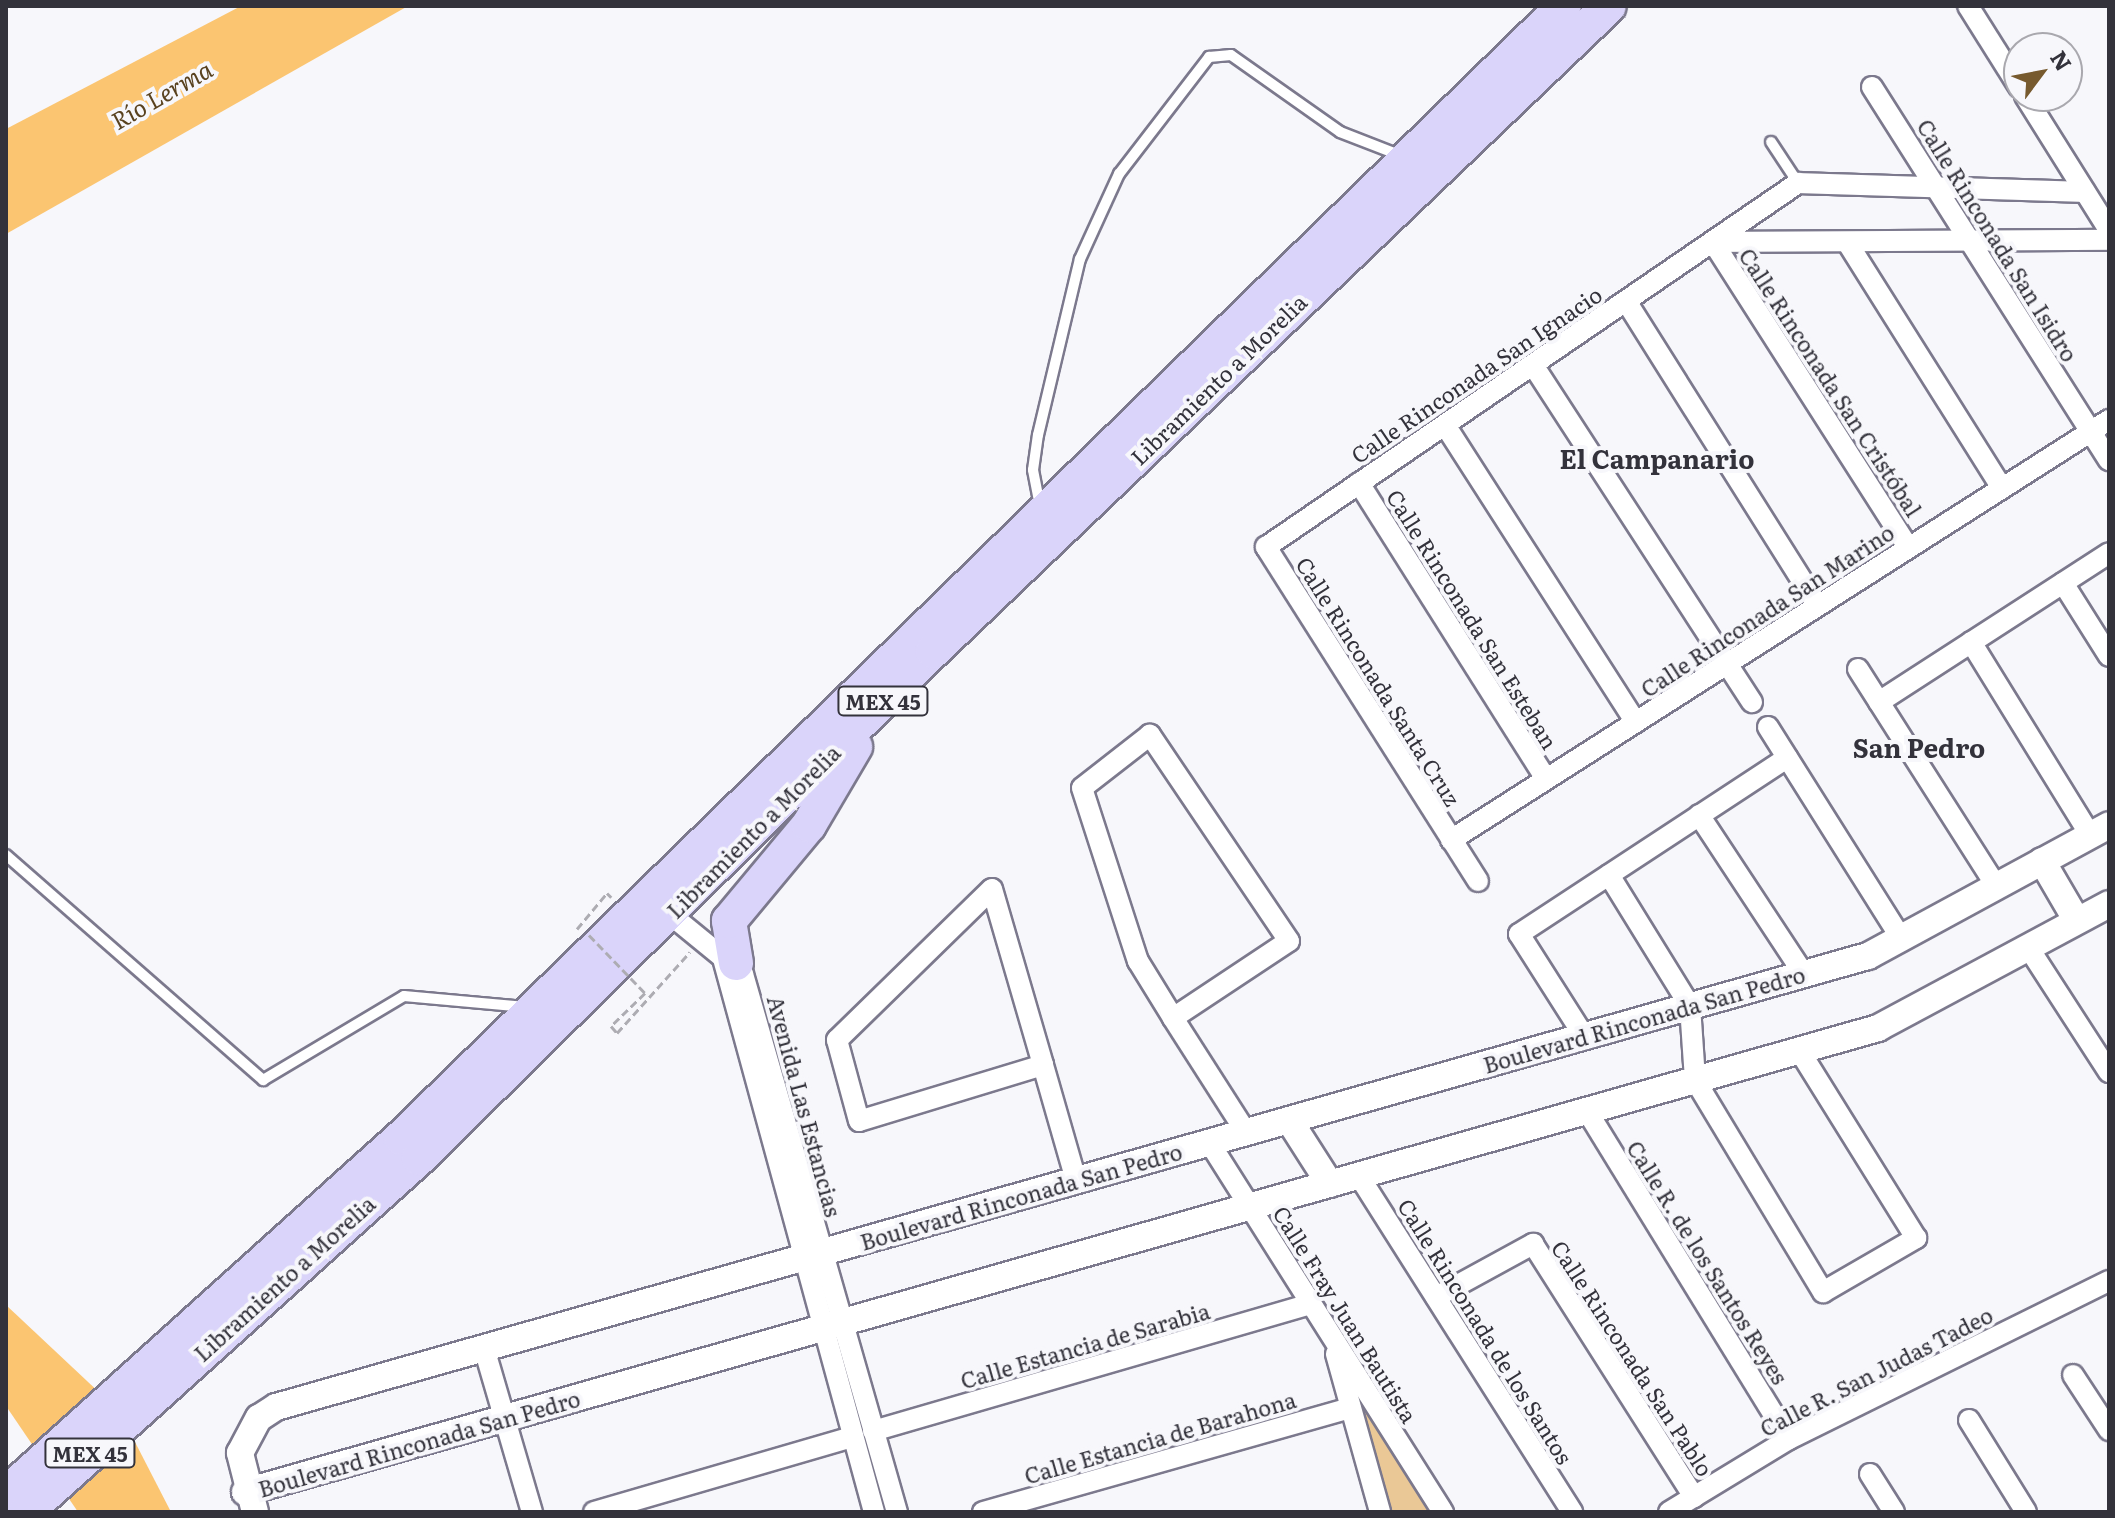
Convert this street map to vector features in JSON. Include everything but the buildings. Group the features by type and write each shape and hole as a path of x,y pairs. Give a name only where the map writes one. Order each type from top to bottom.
{"highway":[{"name":"Libramiento a Morelia","path":"26,1512 146,1385 1564,6"},
{"name":"Libramiento a Morelia","path":"6,1494 146,1385 419,1158 671,915 883,701 1609,6"},
{"path":"728,957 729,921 809,825 883,701"}],"street":[{"path":"1968,6 2003,62"},
{"name":"Calle Rinconada San Isidro","path":"1872,87 2109,460"},
{"path":"2035,112 2109,230"},
{"path":"1798,183 2085,192"},
{"name":"Calle Rinconada San Ignacio","path":"1266,547 1798,183"},
{"path":"1713,242 2109,240"},
{"name":"Calle Rinconada San Cristóbal","path":"1713,242 1909,548"},
{"path":"1847,242 2002,488"},
{"path":"1626,301 1818,606"},
{"path":"1533,365 1752,702"},
{"name":"Calle Rinconada San Marino","path":"1451,840 2109,420"},
{"path":"1445,425 1636,722"},
{"name":"Calle Rinconada San Esteban","path":"1359,483 1546,779"},
{"name":"Calle Rinconada Santa Cruz","path":"1266,547 1478,881"},
{"path":"1879,702 2109,553"},
{"path":"2063,583 2109,656"},
{"path":"1971,642 2100,830"},
{"path":"1858,669 1996,886"},
{"path":"1768,727 1901,938"},
{"path":"1173,1018 1289,941 1150,735 1082,788 1138,961 1173,1018 1246,1132"},
{"path":"1584,1036 1519,934 1787,758"},
{"path":"1699,815 1804,974"},
{"name":"Boulevard Rinconada San Pedro","path":"2100,830 1901,938 1804,974 276,1407 246,1434 239,1463 250,1502 505,1419 1878,1028 2109,904"},
{"path":"2042,861 2077,921"},
{"path":"1609,875 1690,1006 1695,1080 1823,1292 1916,1238 1799,1050"},
{"path":"1043,1065 859,1121 837,1040 992,889 1043,1065 1076,1180"},
{"path":"671,915 728,957"},
{"path":"2028,947 2109,1072"},
{"name":"Avenida Las Estancias","path":"728,957 830,1326 852,1437 874,1512"},
{"name":"Calle R. de los Santos Reyes","path":"1587,1111 1789,1439"},
{"path":"1289,1120 1330,1184"},
{"name":"Calle Fray Juan Bautista","path":"1209,1142 1443,1512"},
{"name":"Calle Rinconada de los Santos","path":"1359,1176 1572,1512"},
{"name":"Calle Rinconada San Pablo","path":"1436,1297 1533,1244 1694,1497"},
{"name":"Calle R. San Judas Tadeo","path":"1669,1512 1789,1439 2109,1281"},
{"name":"Calle Estancia de Sarabia","path":"873,1431 1311,1304"},
{"name":"Avenida Las Estancias","path":"830,1326 873,1431 897,1512"},
{"path":"1330,1334 1380,1512"},
{"path":"484,1348 532,1512"},
{"path":"2073,1375 2109,1430"},
{"name":"Calle Estancia de Barahona","path":"983,1512 1351,1408"},
{"path":"1969,1420 2026,1512"},
{"path":"594,1512 852,1437"},
{"path":"1870,1474 1894,1512"}],"lane":[{"path":"1041,512 1033,470 1038,435 1080,259 1119,174 1209,57 1231,55 1340,132 1407,158"},
{"path":"1771,142 1798,183"},
{"path":"6,855 263,1080 404,996 534,1008"}],"path":[{"path":"589,935 645,993 611,1026 617,1033 703,937"}],"shaded area":[{"path":"1355,1392 1430,1512 1388,1512"}],"water":[{"name":"Río Lerma","path":"241,6 408,6 6,234 6,129"},
{"path":"6,1305 119,1411 171,1512 78,1512 6,1406"}],"district":[{"name":"El Campanario","path":"1657,458"},
{"name":"San Pedro","path":"1919,747"}]}
